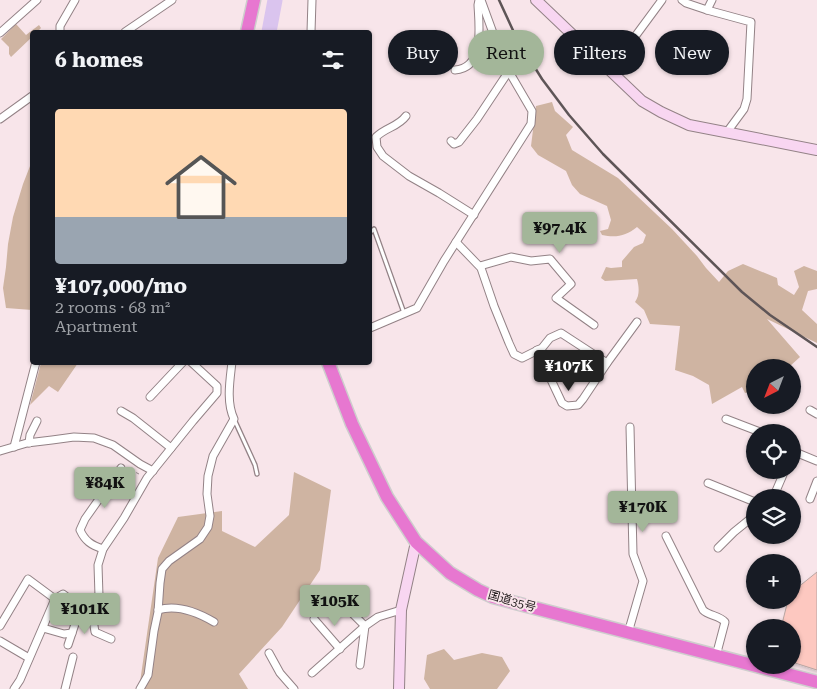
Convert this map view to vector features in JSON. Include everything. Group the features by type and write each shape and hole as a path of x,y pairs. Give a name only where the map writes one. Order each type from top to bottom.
{"highway":[{"path":"247,30 254,0"},
{"name":"国道35号","path":"329,365 352,424 387,497 416,542 450,573 493,597 817,682"}],"street":[{"path":"0,34 37,0"},
{"path":"60,30 60,26 75,0"},
{"path":"127,30 172,0"},
{"path":"311,30 312,0"},
{"path":"458,70 462,70 470,63 478,46 478,5 480,0"},
{"path":"480,0 491,30"},
{"path":"536,0 567,30"},
{"path":"640,30 662,0"},
{"path":"682,0 706,10 751,22 747,99 744,108 727,132"},
{"path":"706,10 712,0"},
{"path":"451,141 454,144 459,142 506,75"},
{"path":"372,327 417,308 456,242 531,124 532,111 511,75"},
{"path":"614,75 642,101 661,112 689,124 817,150"},
{"path":"0,119 30,97"},
{"path":"406,116 401,122 376,137 377,147 383,156 409,176 474,214"},
{"path":"456,242 482,268 494,306 514,354 522,358 542,348 550,338 561,332 608,363"},
{"path":"480,266 511,257 531,261 550,259 571,284 556,298 594,325"},
{"path":"538,350 562,403 567,406 578,405 637,322"},
{"path":"14,447 35,365"},
{"path":"150,397 180,365"},
{"path":"14,689 55,599 63,594 84,607 91,607 97,602 99,596 98,564 103,550 147,478 217,393 216,386 194,365"},
{"path":"140,689 148,675 162,569 200,539 208,527 210,516 207,494 208,476 213,456 234,418 230,410 229,394 232,365"},
{"path":"810,410 817,414"},
{"path":"121,411 133,418 171,448"},
{"path":"726,419 746,427"},
{"path":"29,443 30,435 37,421"},
{"path":"628,633 643,582 633,554 630,427"},
{"path":"0,451 29,443 74,437 94,438 112,445 153,471"},
{"path":"801,455 817,460"},
{"path":"103,550 92,545 83,537 80,530 85,519 121,468"},
{"path":"810,498 817,481"},
{"path":"708,483 746,498"},
{"path":"718,548 746,522"},
{"path":"666,536 703,610 706,613 721,618 725,622 716,656"},
{"path":"399,689 401,610 416,542"},
{"path":"0,626 28,579 55,599"},
{"path":"338,597 366,626"},
{"path":"68,645 81,606"},
{"path":"91,607 95,632 111,639"},
{"path":"158,610 164,608 185,610 198,613 214,622"},
{"path":"312,673 378,617 401,610"},
{"path":"314,619 340,649"},
{"path":"360,665 366,626"},
{"path":"43,628 64,634 72,633"},
{"path":"0,641 29,658"},
{"path":"269,653 280,673 294,689"},
{"path":"65,689 73,657"}],"lane":[{"path":"372,231 374,229 404,314"},
{"path":"234,418 255,465 257,474"}],"path":[{"path":"121,468 131,470 147,478"}],"shaded area":[{"path":"16,24 26,35 30,32 30,39 11,57 9,47 1,39"},
{"path":"39,25 41,28 39,30 32,30"},
{"path":"552,102 555,111 573,127 566,135 572,150 618,178 672,229 719,282 728,271 743,264 777,278 778,285 794,295 799,287 794,271 804,266 817,271 817,289 808,291 802,310 817,324 817,343 767,319 800,357 798,359 746,359 746,393 742,387 712,404 709,385 693,376 675,370 680,326 650,324 644,310 635,302 639,291 637,279 605,281 601,278 606,267 622,267 622,261 634,247 643,243 646,235 637,227 621,236 602,235 600,231 608,229 611,220 607,206 580,194 572,185 566,171 538,155 531,146 536,106"},
{"path":"30,166 30,310 6,308 3,288 13,217"},
{"path":"40,365 77,365 58,392 49,386 30,405"},
{"path":"294,472 331,490 320,570 282,627 239,674 248,689 139,689 158,558 178,517 222,511 222,531 255,547 289,515"},
{"path":"444,649 454,660 482,653 502,657 510,671 497,689 430,689 424,679 427,655"}],"building":[{"path":"817,572 817,670 801,665 801,619 783,619 786,609 801,609 801,585"}],"waterway":[{"path":"269,30 275,0"}],"railway":[{"path":"499,0 517,39 542,79 569,115 603,154 742,292 770,315 817,347"}]}
